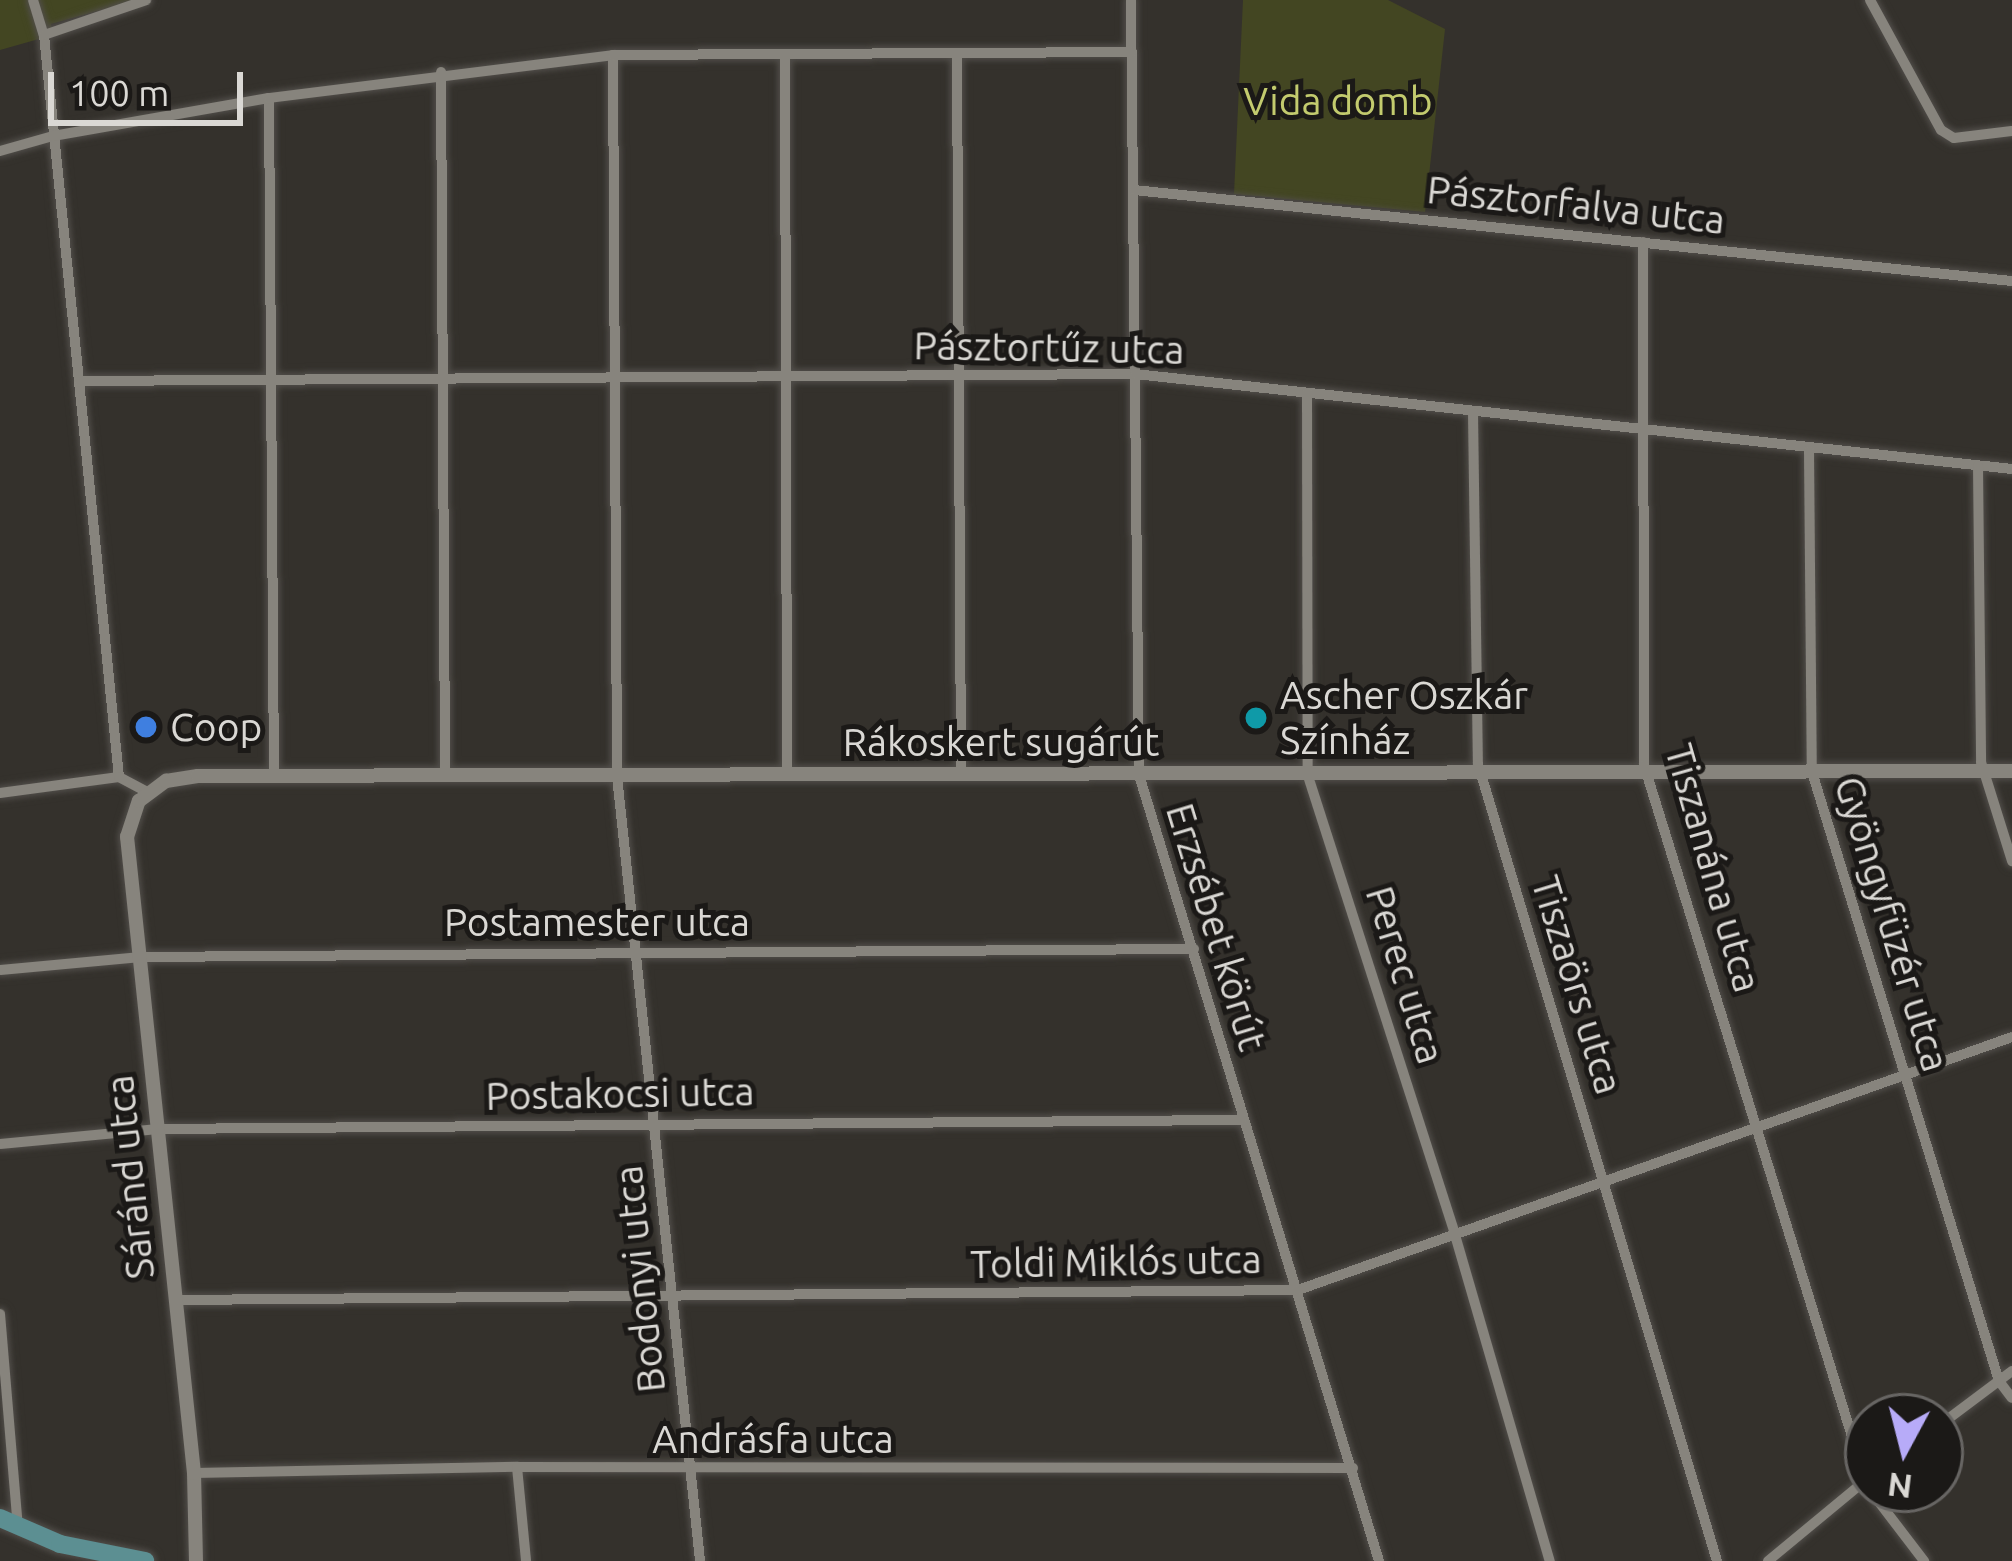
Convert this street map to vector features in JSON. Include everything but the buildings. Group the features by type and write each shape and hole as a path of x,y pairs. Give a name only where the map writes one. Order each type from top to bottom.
{"main road":[{"path":"9,1523 72,1547 145,1561"}],"street":[{"path":"33,0 44,35 119,777"},
{"path":"44,35 146,0"},
{"name":"Erzsébet körút","path":"1131,0 1139,776 1379,1561"},
{"path":"1870,0 1941,130 1954,138 2012,131"},
{"path":"0,151 52,136 269,98 441,72 613,55 1132,52"},
{"path":"785,53 787,775"},
{"name":"Bodonyi utca","path":"613,55 617,776 700,1561"},
{"path":"957,55 961,775"},
{"path":"441,72 445,776"},
{"path":"269,98 274,776"},
{"name":"Pásztorfalva utca","path":"1134,190 2012,281"},
{"name":"Tiszanána utca","path":"1643,242 1646,773 1844,1408"},
{"name":"Pásztortűz utca","path":"79,381 1135,374 1642,428 1808,452 2012,470"},
{"name":"Perec utca","path":"1307,393 1308,776 1455,1234 1550,1561"},
{"name":"Tiszaörs utca","path":"1473,413 1480,774 1717,1561"},
{"name":"Gyöngyfüzér utca","path":"1808,452 1812,772 1909,1074 1999,1381 2012,1398"},
{"path":"1978,466 1983,771 2012,861"},
{"name":"Rákoskert sugárút","path":"147,792 176,777 2012,771"},
{"path":"0,793 119,777 147,792"},
{"name":"Sáránd utca","path":"147,792 132,813 127,837 194,1473 196,1561"},
{"name":"Postamester utca","path":"0,970 141,956 1194,949"},
{"name":"Toldi Miklós utca","path":"177,1300 1298,1290 2012,1037"},
{"name":"Postakocsi utca","path":"0,1144 158,1129 1242,1120"},
{"path":"0,1314 9,1523"},
{"path":"1964,1407 2012,1371"},
{"path":"517,1467 526,1561"},
{"name":"Andrásfa utca","path":"194,1473 517,1467 1353,1468"},
{"path":"1768,1561 1844,1502"},
{"name":"Tiszanána utca","path":"1888,1513 1924,1561"}],"green space":[{"path":"0,0 137,0 51,24 53,35 0,50"},
{"name":"Vida domb","path":"1243,0 1388,0 1445,29 1425,212 1234,194"}],"place":[{"name":"Ascher Oszkár Színház","path":"1256,718"},
{"name":"Coop","path":"146,727"}]}
